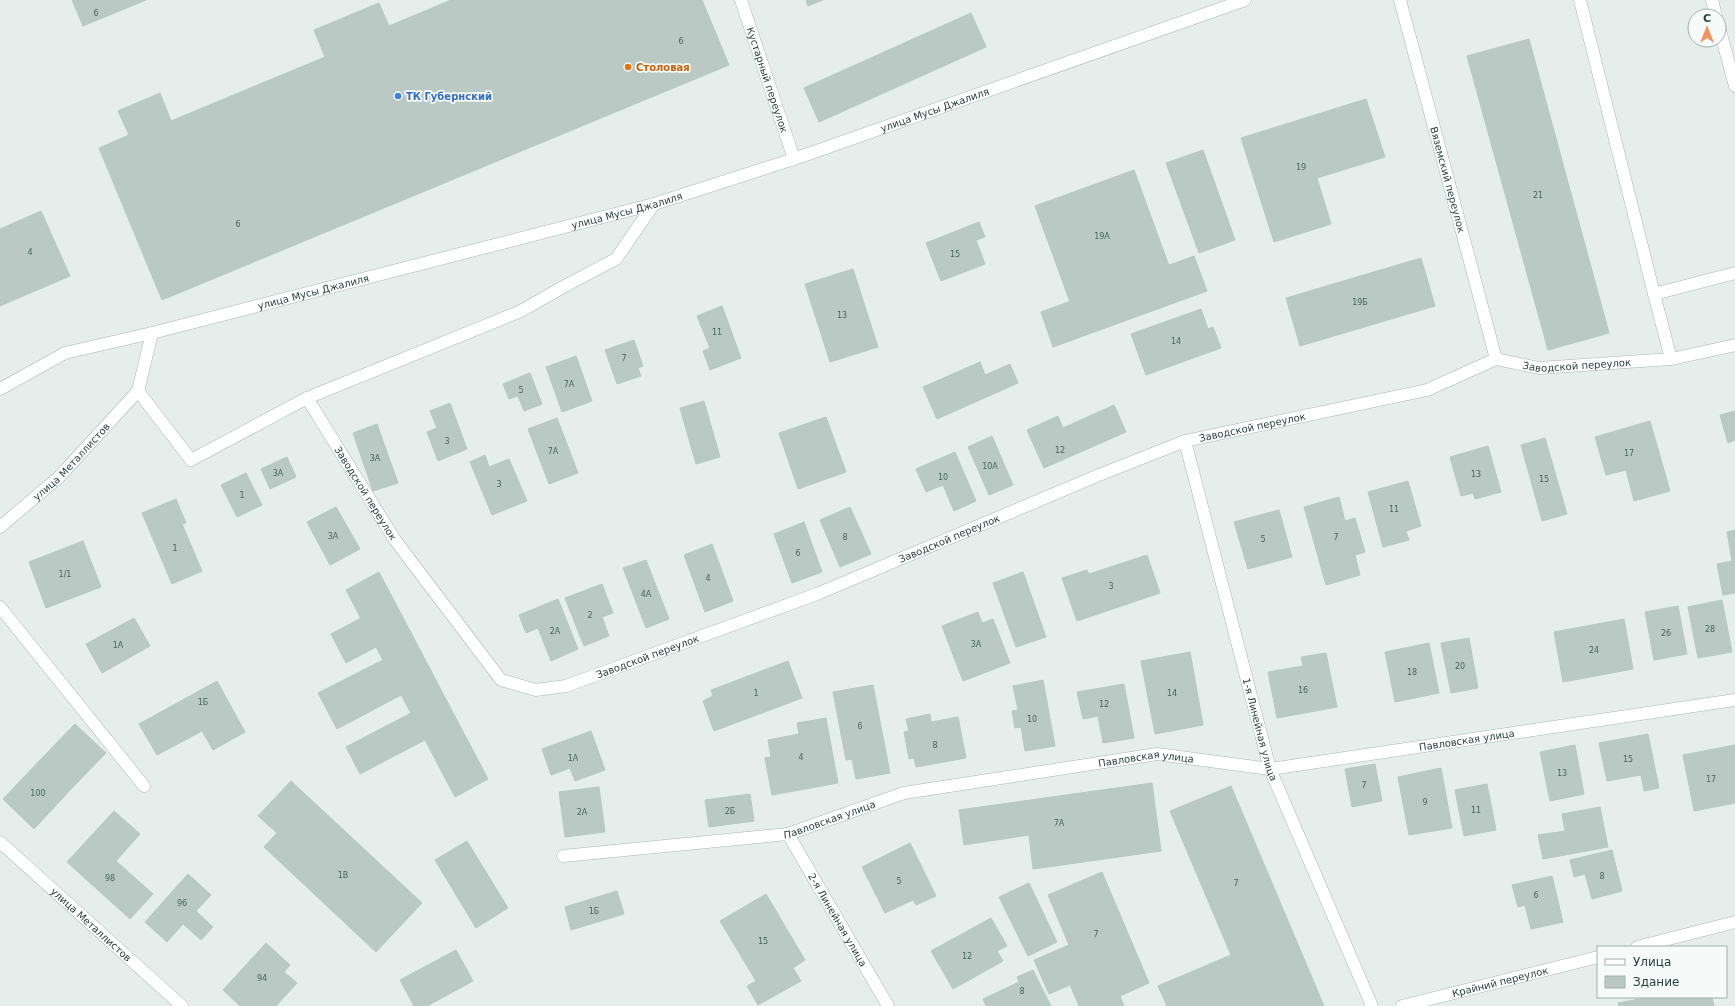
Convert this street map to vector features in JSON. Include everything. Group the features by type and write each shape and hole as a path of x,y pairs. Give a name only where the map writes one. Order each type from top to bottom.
{"street":[{"name":"Кустарный переулок","path":"741,0 794,159"},
{"name":"улица Мусы Джалиля","path":"0,389 65,353 152,333 654,204 794,159 1245,0"},
{"name":"Вяземский переулок","path":"1400,0 1496,360"},
{"path":"1580,0 1670,360"},
{"path":"1725,48 1735,86"},
{"path":"152,333 138,391 191,460 307,398 521,312 563,287 616,259 654,204"},
{"path":"1654,294 1735,273"},
{"name":"Заводской переулок","path":"307,398 395,540 502,680 536,690 566,686 817,594 1092,478 1185,441 1427,390 1496,360 1539,368 1670,360 1735,345"},
{"name":"улица Металлистов","path":"0,527 60,477 138,391"},
{"name":"1-я Линейная улица","path":"1185,441 1270,770 1372,1006"},
{"path":"0,607 144,786"},
{"name":"Павловская улица","path":"563,856 788,834 904,793 1157,754 1270,770 1735,700"},
{"name":"2-я Линейная улица","path":"788,834 888,1006"},
{"name":"улица Металлистов","path":"0,842 182,1006"},
{"path":"1641,946 1735,922"},
{"name":"Крайний переулок","path":"1402,1006 1597,957"}],"building":[{"path":"72,0 146,0 83,26"},
{"path":"451,0 702,0 729,65 162,300 99,148 129,135 118,111 160,93 171,121 325,57 314,30 379,3 389,26"},
{"path":"806,0 823,0 808,6"},
{"path":"971,13 986,47 819,122 804,88"},
{"path":"1529,39 1609,333 1548,350 1467,56"},
{"path":"1366,99 1385,157 1317,178 1331,224 1274,242 1241,138"},
{"path":"1203,150 1235,240 1199,253 1166,163"},
{"path":"1134,170 1169,266 1070,302 1035,206"},
{"path":"41,211 70,276 0,306 0,229"},
{"path":"979,222 985,237 976,240 985,264 941,281 926,243"},
{"path":"1194,256 1207,291 1053,347 1041,312"},
{"path":"1421,258 1435,306 1300,346 1286,298"},
{"path":"853,269 878,347 830,362 805,284"},
{"path":"722,306 741,358 710,370 703,351 710,348 697,316"},
{"path":"1201,309 1208,329 1213,327 1221,348 1146,375 1131,334"},
{"path":"634,340 643,366 638,368 641,376 617,384 605,350"},
{"path":"576,356 592,401 562,412 546,367"},
{"path":"980,362 985,375 1010,364 1018,383 937,419 923,387"},
{"path":"530,373 542,404 524,411 518,396 509,399 503,384"},
{"path":"704,401 720,457 696,464 680,408"},
{"path":"450,403 467,449 438,461 427,432 437,428 430,411"},
{"path":"1114,405 1126,432 1044,468 1027,430 1058,416 1063,428"},
{"path":"1735,411 1735,440 1728,443 1720,415"},
{"path":"826,417 846,472 798,489 779,433"},
{"path":"557,418 578,473 549,484 528,429"},
{"path":"1650,421 1670,491 1634,501 1626,470 1606,475 1595,437"},
{"path":"377,424 398,483 373,491 353,433"},
{"path":"992,436 1013,485 989,495 968,447"},
{"path":"1545,438 1567,514 1542,521 1521,445"},
{"path":"1488,446 1501,492 1475,499 1473,493 1461,496 1450,457"},
{"path":"955,452 976,501 954,511 943,485 926,492 916,469"},
{"path":"485,455 489,467 509,459 527,501 492,515 470,462"},
{"path":"287,457 296,477 270,489 261,469"},
{"path":"246,473 262,505 237,517 221,485"},
{"path":"1408,481 1421,526 1406,531 1409,540 1383,547 1368,492"},
{"path":"1339,497 1345,521 1355,518 1365,552 1355,555 1360,575 1326,585 1304,507"},
{"path":"176,499 186,523 182,524 202,571 172,584 142,513"},
{"path":"336,507 360,549 330,565 307,522"},
{"path":"850,507 871,554 840,567 820,520"},
{"path":"1279,510 1292,557 1248,569 1234,522"},
{"path":"804,522 822,572 792,583 774,534"},
{"path":"1735,530 1735,593 1723,595 1717,564 1732,561 1727,532"},
{"path":"83,541 101,587 46,608 29,562"},
{"path":"712,544 733,601 705,612 684,555"},
{"path":"1147,555 1160,593 1077,621 1062,578 1087,570 1089,574"},
{"path":"646,560 669,619 646,628 623,568"},
{"path":"379,572 488,779 455,797 346,590"},
{"path":"1023,572 1046,637 1016,647 993,583"},
{"path":"602,584 613,613 602,617 609,636 584,646 565,598"},
{"path":"558,599 578,649 551,661 538,628 526,633 519,615"},
{"path":"1722,600 1732,652 1698,658 1688,607"},
{"path":"1678,606 1687,654 1654,660 1645,612"},
{"path":"978,612 982,623 993,619 1010,663 963,681 942,626"},
{"path":"134,618 150,646 102,673 86,644"},
{"path":"361,618 376,647 346,663 331,634"},
{"path":"1624,619 1633,669 1563,682 1554,632"},
{"path":"1469,638 1478,688 1451,693 1441,643"},
{"path":"1429,643 1439,693 1395,702 1385,652"},
{"path":"1190,652 1203,725 1155,734 1141,661"},
{"path":"1326,653 1337,707 1277,718 1268,672 1303,666 1301,657"},
{"path":"383,660 401,695 337,729 318,693"},
{"path":"788,661 802,698 714,731 703,701 713,696 711,690"},
{"path":"1043,680 1055,746 1025,751 1021,727 1015,728 1012,711 1018,710 1013,686"},
{"path":"217,681 245,732 213,750 202,731 157,755 139,724"},
{"path":"1124,684 1134,738 1103,743 1098,716 1083,719 1077,692"},
{"path":"873,685 890,773 856,779 852,759 846,760 833,692"},
{"path":"411,713 425,740 360,774 346,747"},
{"path":"930,714 931,722 958,717 966,758 916,767 914,758 909,759 904,732 909,731 906,719"},
{"path":"826,718 838,783 772,795 765,758 771,757 768,740 799,734 797,723"},
{"path":"75,724 106,753 73,787 42,758"},
{"path":"591,731 605,770 575,781 570,768 551,775 542,749"},
{"path":"1648,734 1659,788 1644,791 1641,775 1607,781 1599,743"},
{"path":"1575,745 1584,794 1550,801 1540,752"},
{"path":"1735,745 1735,803 1694,811 1683,755"},
{"path":"42,758 73,787 34,829 3,799"},
{"path":"1375,764 1382,801 1352,807 1345,769"},
{"path":"1441,768 1452,828 1409,835 1398,777"},
{"path":"291,781 422,903 376,952 264,847 277,833 258,816"},
{"path":"1152,783 1161,851 1033,869 1029,835 964,845 959,810"},
{"path":"1487,784 1496,830 1464,836 1455,790"},
{"path":"1231,786 1324,1006 1167,1006 1158,986 1231,955 1170,811"},
{"path":"599,787 605,832 565,837 559,792"},
{"path":"750,794 754,821 709,827 705,800"},
{"path":"1600,807 1608,847 1543,859 1538,835 1565,831 1562,814"},
{"path":"114,811 140,834 116,861 153,894 130,919 67,862"},
{"path":"467,841 508,908 476,928 435,860"},
{"path":"910,843 936,896 916,905 913,900 885,913 862,867"},
{"path":"1612,850 1622,891 1592,899 1585,874 1574,877 1570,860"},
{"path":"1102,872 1149,983 1120,996 1124,1006 1079,1006 1070,985 1049,994 1034,960 1069,945 1048,895"},
{"path":"188,874 211,895 196,911 213,927 201,940 183,924 167,942 145,922"},
{"path":"1552,876 1563,922 1531,929 1525,905 1518,907 1512,885"},
{"path":"1029,883 1057,942 1028,956 999,897"},
{"path":"617,891 624,914 571,930 565,907"},
{"path":"766,894 805,960 793,968 801,981 758,1005 747,986 756,981 720,921"},
{"path":"991,918 1007,946 997,951 1003,961 953,989 931,951"},
{"path":"266,943 290,965 284,972 297,983 276,1006 240,1006 223,990"},
{"path":"456,950 473,981 427,1006 414,1006 400,980"},
{"path":"1033,970 1051,1006 986,1006 983,999 1019,982 1017,977"},
{"path":"1645,998 1712,998 1714,1006 1619,1006 1618,1003"}],"place":[{"name":"Столовая","path":"628,67"},
{"name":"ТК Губернский","path":"398,96"}]}
